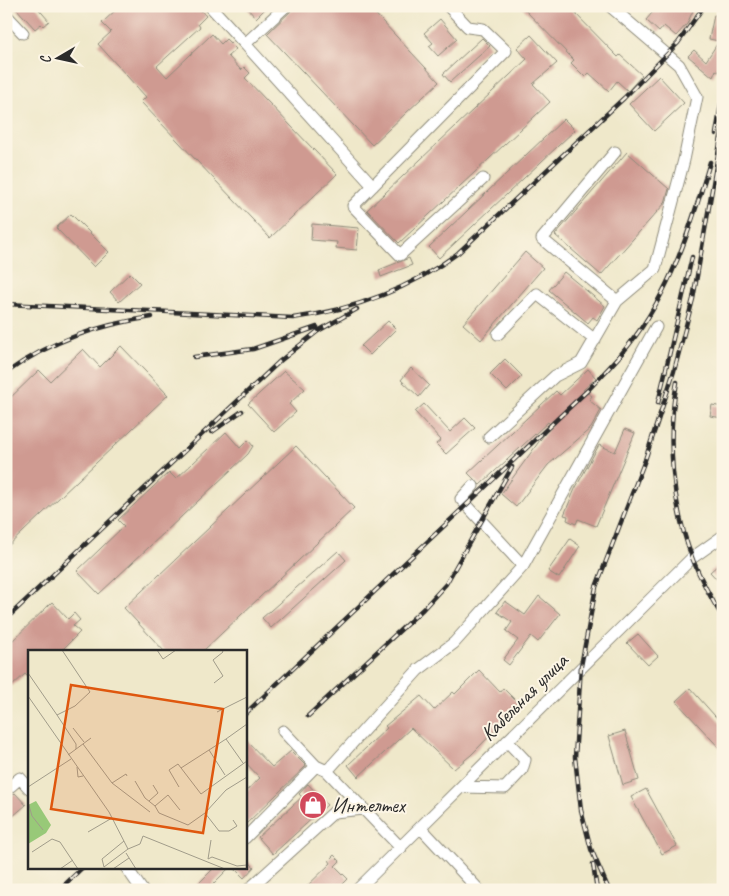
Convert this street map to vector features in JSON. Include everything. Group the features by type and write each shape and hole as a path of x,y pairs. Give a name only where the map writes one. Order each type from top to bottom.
{"street":[{"path":"210,6 373,186"},
{"path":"245,44 286,6"},
{"path":"448,6 468,28 483,29 506,51 353,206 400,255 483,179"},
{"path":"489,437 555,376 581,363 617,301 655,269 684,160 697,97 679,66 611,7"},
{"path":"6,15 23,33"},
{"path":"615,152 542,239 617,301"},
{"path":"498,334 537,294 595,340"},
{"path":"327,771 418,670 454,643 524,566 656,327"},
{"path":"472,486 461,499 524,566"},
{"name":"Кабельная улица","path":"357,890 692,558 723,536"},
{"path":"283,731 316,766 327,771 401,848"},
{"path":"462,787 505,788 522,770 525,760 507,741"},
{"path":"246,837 316,766"},
{"path":"6,790 20,778 28,787"},
{"path":"248,890 334,812 364,809"},
{"path":"421,828 479,890"},
{"path":"127,868 142,890"}],"building":[{"path":"14,6 36,6 49,21 35,29"},
{"path":"120,6 197,6 206,16 198,24 200,27 157,66 167,77 212,34 221,44 226,39 236,49 228,56 241,70 244,67 250,73 245,78 337,174 270,238 141,102 146,97 98,44 111,32 102,23"},
{"path":"245,6 268,6 256,18"},
{"path":"296,6 368,6 439,82 372,145 267,34"},
{"path":"521,6 568,6 618,57 620,55 642,75 628,91 617,81 609,91 589,73 585,77 571,63 574,60"},
{"path":"658,6 695,6 687,24 676,36 664,26 659,32 646,20"},
{"path":"714,15 723,16 723,66 719,72 716,70 713,77 688,56 694,50 706,61 719,41 709,39"},
{"path":"440,19 457,39 438,56 429,46 433,43 424,33"},
{"path":"531,35 557,63 533,84 550,102 399,243 367,210 527,59 517,48"},
{"path":"482,38 490,46 450,82 443,74"},
{"path":"659,76 684,103 654,131 629,104"},
{"path":"564,119 575,130 439,258 429,247"},
{"path":"627,152 669,189 665,203 601,275 555,235"},
{"path":"71,214 109,252 94,267 56,228"},
{"path":"312,224 359,228 357,250 336,248 337,242 311,240"},
{"path":"525,252 543,268 481,340 463,324"},
{"path":"409,258 412,265 381,277 379,270"},
{"path":"564,272 605,306 597,320 593,317 588,323 549,290"},
{"path":"130,273 140,283 119,302 110,292"},
{"path":"388,321 396,329 370,355 361,346"},
{"path":"121,346 168,395 6,548 6,402 39,370 50,381 83,349 100,367"},
{"path":"505,359 522,376 507,391 490,374"},
{"path":"411,368 429,385 419,397 401,380"},
{"path":"588,369 596,378 583,390 592,396 589,400 601,410 591,428 548,465 516,507 501,494 551,425 548,422 480,485 468,473 556,391 560,395"},
{"path":"284,371 305,389 289,404 296,412 274,432 248,404"},
{"path":"424,404 450,432 465,418 475,428 446,454 436,444 441,440 415,412"},
{"path":"712,405 723,407 723,418 710,416"},
{"path":"625,429 635,433 596,526 578,519 576,524 567,520 568,516 564,515 575,489 599,445 615,452"},
{"path":"226,432 240,448 248,440 253,446 248,454 99,594 77,571 124,526 118,520 169,472 176,479"},
{"path":"296,446 354,508 204,650 163,650 124,608"},
{"path":"570,539 580,546 559,578 548,571"},
{"path":"338,551 346,560 271,628 262,618"},
{"path":"718,565 723,571 723,586 710,572"},
{"path":"539,596 560,614 538,642 531,636 509,665 503,660 518,640 506,631 512,622 497,612 505,601 525,615"},
{"path":"52,602 68,619 74,613 80,620 73,626 80,632 62,650 28,650 28,677 25,674 12,686 6,681 6,647"},
{"path":"638,634 658,656 648,665 627,643"},
{"path":"479,670 500,692 503,688 520,705 471,755 454,769 411,728 358,777 348,765 387,728 385,726 421,696 434,710 453,692 455,694"},
{"path":"690,688 723,725 723,752 676,701"},
{"path":"625,731 639,780 623,785 609,736"},
{"path":"246,740 272,767 291,751 306,766 246,824 246,791 260,778 246,763"},
{"path":"308,784 327,805 273,854 258,837 302,797 299,794"},
{"path":"646,789 677,846 662,854 631,797"},
{"path":"15,793 26,805 6,822 6,801"},
{"path":"334,855 340,861 335,866 348,879 337,890 303,890 331,863 329,860"},
{"path":"246,859 254,867 244,878 234,868 246,868"},
{"path":"210,868 229,868 212,885 217,890 192,890 212,870"}],"railway":[{"path":"6,304 293,318 337,310 380,296 440,266 458,253 624,98 678,43 704,6"},
{"path":"716,134 723,92"},
{"path":"609,890 591,849 581,810 575,757 581,666 596,587 645,460 674,371 693,299 723,126"},
{"path":"246,713 589,389 623,352 643,325 668,281 687,235 710,162"},
{"path":"658,403 692,257"},
{"path":"6,619 280,361 318,331 357,309"},
{"path":"6,373 40,352 75,336 132,320 152,317"},
{"path":"194,357 253,349 317,327"},
{"path":"677,382 672,426 672,449 673,472 680,517 693,560 723,618"},
{"path":"212,432 242,411"},
{"path":"308,716 423,609 446,584 512,467"},
{"path":"593,864 597,890"},
{"path":"59,890 82,868"}],"place":[{"name":"Интелтех","path":"313,805"}]}
